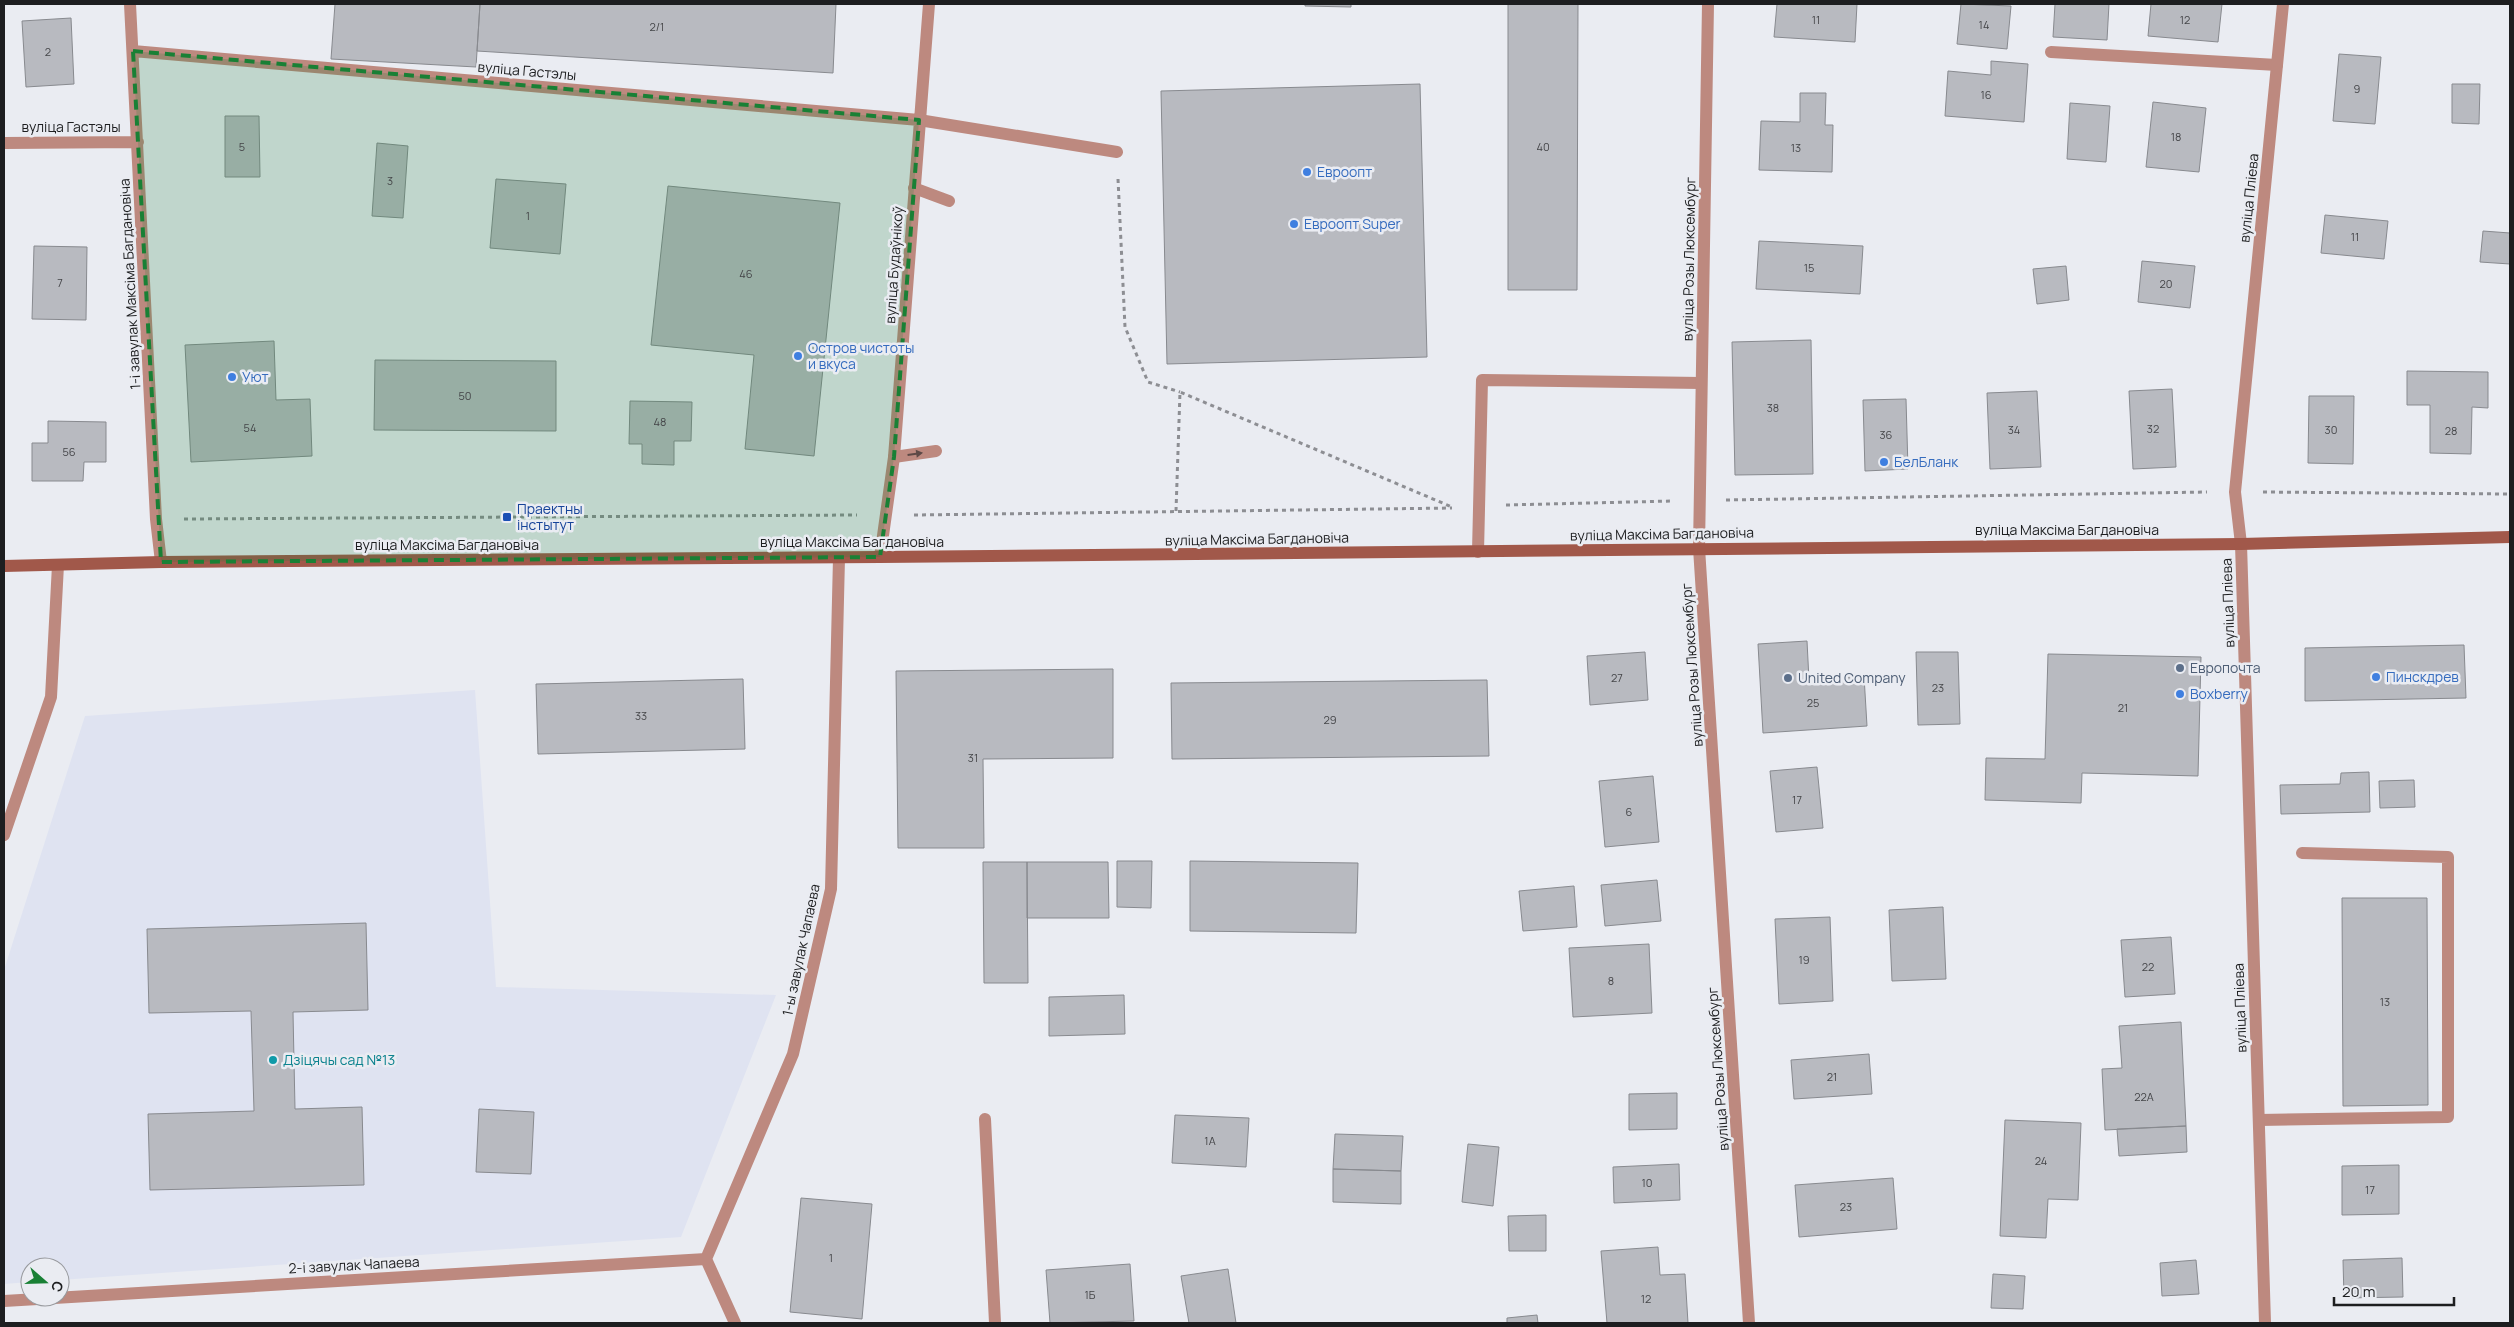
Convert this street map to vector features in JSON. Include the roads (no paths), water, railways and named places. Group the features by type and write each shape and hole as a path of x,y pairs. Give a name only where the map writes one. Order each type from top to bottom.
{"main road":[{"name":"вуліца Максіма Багдановіча","path":"4,566 161,562 880,558 1699,548 2241,544 2510,537"}],"street":[{"name":"1-і завулак Максіма Багдановіча","path":"130,4 156,519 161,562"},
{"name":"вуліца Будаўнікоў","path":"880,558 894,457 918,120 929,4"},
{"name":"вуліца Розы Люксембург","path":"1708,4 1699,548 1749,1323"},
{"name":"вуліца Пліева","path":"2265,1323 2241,544 2235,492 2282,4"},
{"name":"вуліца Гастэлы","path":"133,51 918,120 1117,152"},
{"path":"2052,52 2277,65"},
{"name":"вуліца Гастэлы","path":"4,142 138,142"},
{"path":"914,188 949,201"},
{"path":"1478,552 1482,380 1702,384"},
{"path":"894,457 936,451"},
{"name":"1-ы завулак Чапаева","path":"706,1259 793,1054 831,889 839,558"},
{"path":"4,835 51,697 58,565"},
{"path":"2259,1120 2448,1117 2448,857 2302,853"},
{"path":"985,1119 995,1323"},
{"path":"706,1259 735,1323"},
{"name":"2-і завулак Чапаева","path":"4,1301 706,1259"}],"place":[{"name":"Евроопт","path":"1307,172"},
{"name":"Евроопт Super","path":"1294,224"},
{"name":"Остров чистоты и вкуса","path":"798,356"},
{"name":"Уют","path":"232,377"},
{"name":"БелБланк","path":"1884,462"},
{"name":"Праектны інстытут","path":"507,517"},
{"name":"Европочта","path":"2180,668"},
{"name":"Пинскдрев","path":"2376,677"},
{"name":"United Company","path":"1788,678"},
{"name":"Boxberry","path":"2180,694"},
{"name":"Дзіцячы сад №13","path":"273,1060"}]}
